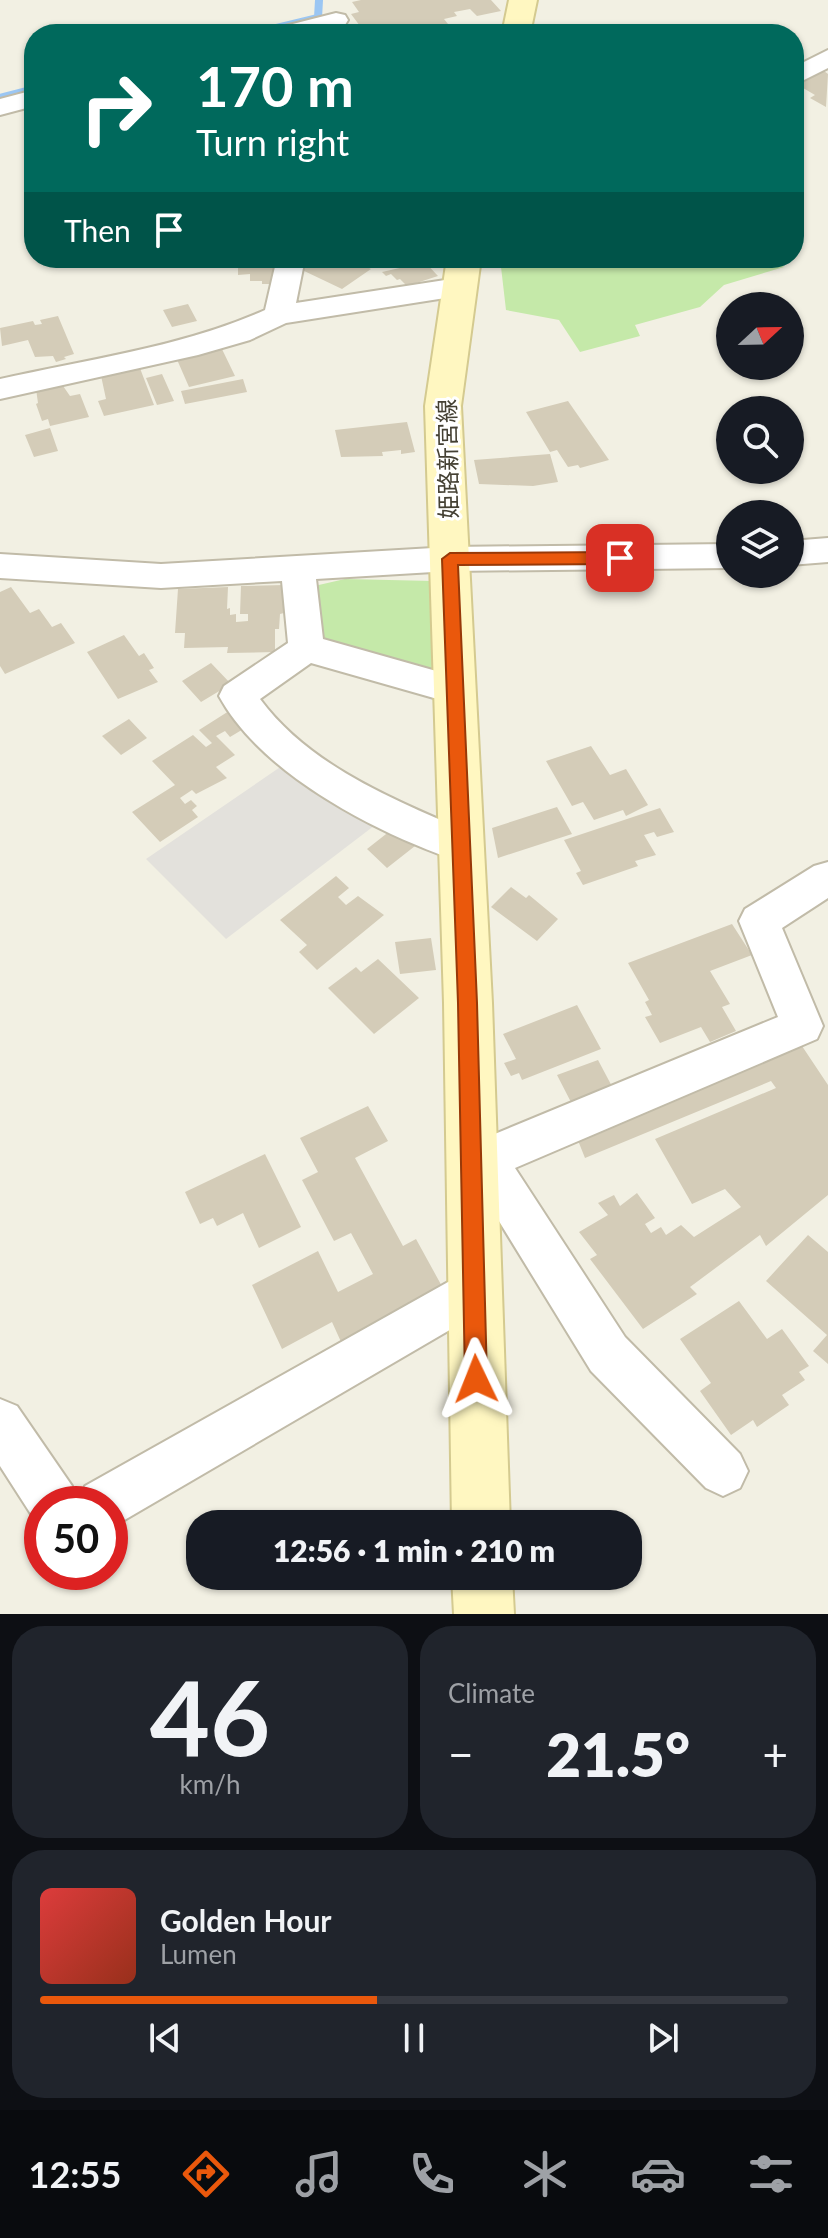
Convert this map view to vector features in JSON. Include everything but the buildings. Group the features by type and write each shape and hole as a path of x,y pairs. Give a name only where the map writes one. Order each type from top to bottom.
{"main road":[{"path":"518,24 523,0"},
{"name":"姫路新宮線","path":"461,272 443,406 472,1165 481,1510"},
{"path":"483,1590 484,1614"}],"street":[{"path":"318,24 339,18"},
{"path":"804,71 828,58"},
{"path":"0,107 24,101"},
{"path":"279,315 289,268"},
{"path":"0,389 198,345 239,333 279,315 461,272"},
{"path":"0,566 161,576 450,559 716,556"},
{"path":"298,568 306,648"},
{"path":"306,648 455,690"},
{"path":"306,648 237,696 268,734 307,766 382,810 461,846"},
{"path":"472,1165 802,1026 759,921 828,878"},
{"path":"472,1165 502,1185 608,1354 723,1471"},
{"path":"128,1490 473,1291"},
{"path":"0,1423 42,1486"}],"green space":[{"path":"501,268 781,268 724,285 700,307 635,325 640,336 580,352 559,320 506,310"},
{"path":"345,579 433,581 432,677 316,640 310,587"}],"shaded area":[{"path":"292,759 383,819 226,939 146,859"}],"waterway":[{"path":"293,24 318,18 319,0"},
{"path":"0,98 24,92"}],"route":[{"path":"476,1379 468,1003 450,559 620,558"}]}
